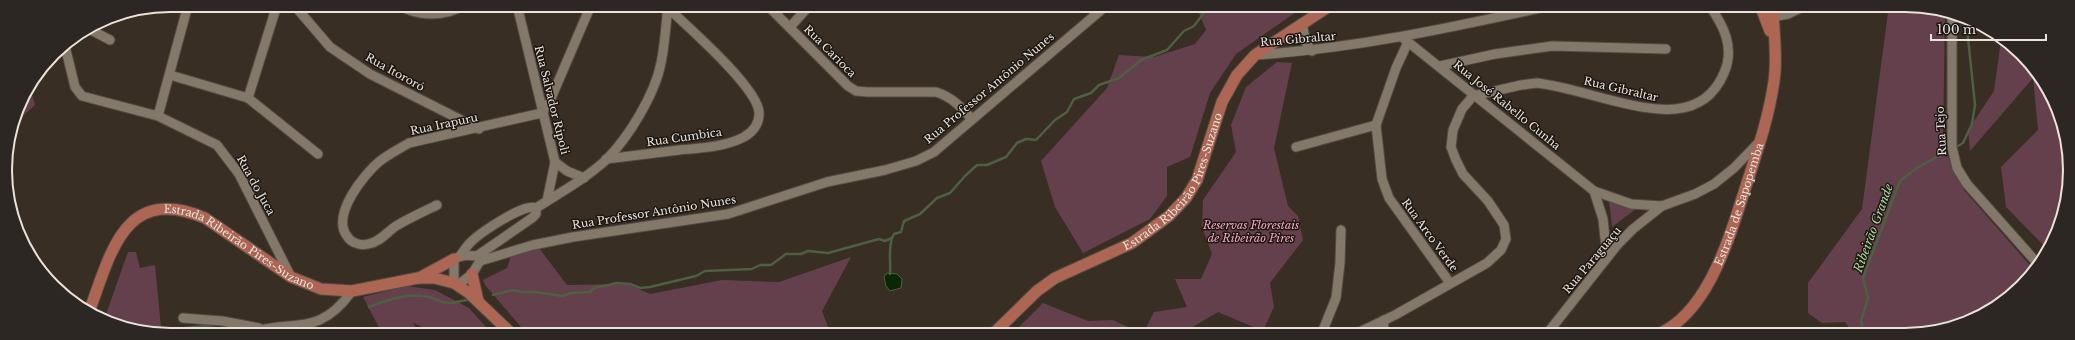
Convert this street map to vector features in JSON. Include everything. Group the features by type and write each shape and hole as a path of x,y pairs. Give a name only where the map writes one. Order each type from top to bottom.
{"main road":[{"name":"Estrada Ribeirão Pires-Suzano","path":"999,328 1037,292 1055,278 1132,243 1169,216 1186,198 1197,180 1228,88 1255,55 1320,12"},
{"path":"1762,12 1775,49"},
{"name":"Estrada de Sapopemba","path":"1667,328 1682,318 1705,288 1724,250 1760,141 1772,93 1775,49 1773,12"},
{"name":"Estrada Ribeirão Pires-Suzano","path":"91,307 118,238 126,227 141,215 158,210 176,209 205,218 291,277 320,289 352,292 418,278"},
{"path":"418,278 457,258"},
{"path":"472,274 478,301"},
{"path":"418,278 434,278 456,284 478,301 506,328"}],"street":[{"path":"158,116 186,12"},
{"path":"248,98 276,12"},
{"name":"Rua Itororó","path":"300,12 330,47 370,74 479,129"},
{"path":"415,12 432,14 450,12"},
{"name":"Rua Salvador Ripoli","path":"519,12 555,162 547,201"},
{"path":"542,113 549,103 588,12"},
{"path":"456,284 457,258 470,243 486,230 524,209 531,207 536,208 584,178 606,159 631,127 651,91 661,64 667,12"},
{"name":"Rua Cumbica","path":"606,159 710,147 732,142 752,131 758,123 759,112 749,91 708,46 674,12"},
{"name":"Rua Carioca","path":"774,12 839,79 856,91 887,93 925,90 936,92 946,95 955,101 972,119"},
{"path":"790,27 804,12"},
{"name":"Rua Professor Antônio Nunes","path":"479,258 573,237 728,214 826,182 897,167 916,161 934,152 1099,12"},
{"name":"Rua Gibraltar","path":"1255,55 1312,51 1406,40 1524,12"},
{"name":"Rua Gibraltar","path":"1474,96 1521,85 1537,83 1655,110 1681,109 1698,103 1711,93 1721,81 1728,59 1727,41 1721,22 1714,12"},
{"path":"1778,12 1788,14 1792,12"},
{"name":"Rua Tejo","path":"1952,19 1951,131 1952,147 1957,168 1967,184 2034,260"},
{"path":"1302,23 1306,43 1312,51"},
{"path":"94,31 110,40"},
{"name":"Rua José Rabello Cunha","path":"1406,40 1594,191 1631,204 1662,206"},
{"name":"Rua Arco Verde","path":"1406,40 1376,125 1382,179 1389,198 1450,283 1496,257 1506,239 1504,225 1498,214 1464,174 1451,147 1456,123 1462,109 1474,96"},
{"path":"1440,66 1510,51 1552,46 1666,49"},
{"name":"Rua do Juca","path":"66,51 75,87 82,96 158,116 209,139 224,152 239,174 291,277"},
{"path":"170,75 248,98 318,154"},
{"name":"Rua Irapuru","path":"437,205 405,221 370,244 363,245 353,242 347,237 344,230 343,215 354,191 363,178 379,162 409,143 479,129 542,113"},
{"path":"1296,147 1376,125"},
{"name":"Rua Paraguaçu","path":"1551,328 1607,257 1633,229 1662,206 1695,194 1714,184 1734,168 1760,141"},
{"path":"555,162 567,171 584,178"},
{"path":"1594,191 1603,219 1607,257"},
{"path":"456,284 472,274 479,258 532,218 536,214 536,208"},
{"path":"1324,328 1336,298 1340,263 1341,230"},
{"path":"457,258 479,258"},
{"path":"1367,328 1450,283"},
{"path":"318,328 333,319 343,308 352,292"},
{"path":"183,318 222,321 262,328"},
{"path":"1383,328 1384,320"}],"green space":[{"path":"1199,12 1296,12 1236,54 1210,93 1190,157 1167,167 1167,196 1150,219 1083,253 1055,207 1041,161 1107,88 1119,55 1154,57 1195,44 1206,30"},
{"path":"1888,12 1915,12 1945,17 1943,146 1964,190 2030,266 2017,282 1993,301 1975,312 1946,323 1915,328 1849,328 1845,322 1822,323 1808,313 1808,283 1862,209"},
{"path":"2000,45 2017,58 2033,78 1970,151 1968,130 1994,91"},
{"name":"Reservas Florestais de Ribeirão Pires","path":"1277,62 1292,63 1274,148 1288,206 1298,216 1303,240 1270,283 1274,307 1264,328 1256,328 1218,312 1191,328 1146,328 1154,312 1187,307 1175,279 1201,279 1212,254 1202,227 1203,200 1236,152 1231,125 1246,87"},
{"path":"2033,78 2047,100 2055,119 2063,160 2062,191 2058,211 2044,246 2006,207 2001,167 2038,130"},
{"path":"32,93 35,105 20,118"},
{"path":"1609,201 1636,209 1612,227"},
{"path":"539,248 567,285 627,284 650,294 722,280 779,282 851,257 822,311 828,328 522,328 485,285 483,280 507,268 511,256"},
{"path":"128,252 136,252 140,268 155,265 160,328 129,323 106,314"},
{"path":"407,286 435,290 469,308 487,328 425,328 413,323 416,328 379,328 363,297"},
{"name":"Reservas Florestais de Ribeirão Pires","path":"1043,303 1088,321 1113,320 1130,328 1018,328"}],"shaded area":[{"path":"887,273 897,274 902,279 901,288 890,291 886,286 884,277"}],"waterway":[{"path":"493,295 513,290 563,296 571,293 590,292 594,288 617,283 630,284 640,288 650,287 696,276 705,271 752,269 760,265 771,265 786,254 801,254 808,251 828,253 879,239 885,241 892,238 894,234 901,232 904,221 920,214 937,198 950,193 977,165 987,165 1006,157 1017,143 1026,139 1036,140 1055,120 1067,112 1074,99 1091,93 1099,85 1119,78 1141,60 1167,50 1184,31 1194,26 1204,12"},
{"name":"Ribeirão Grande","path":"1958,146 1963,143 1972,124 1975,105 1967,25"},
{"name":"Ribeirão Grande","path":"1862,328 1861,321 1868,298 1863,278 1900,181 1917,168 1946,152"},
{"path":"890,274 890,252 892,238"},
{"name":"Ribeirão Grande","path":"369,307 391,299 414,295 429,297 447,303 471,300"},
{"path":"185,328 216,325"}]}
